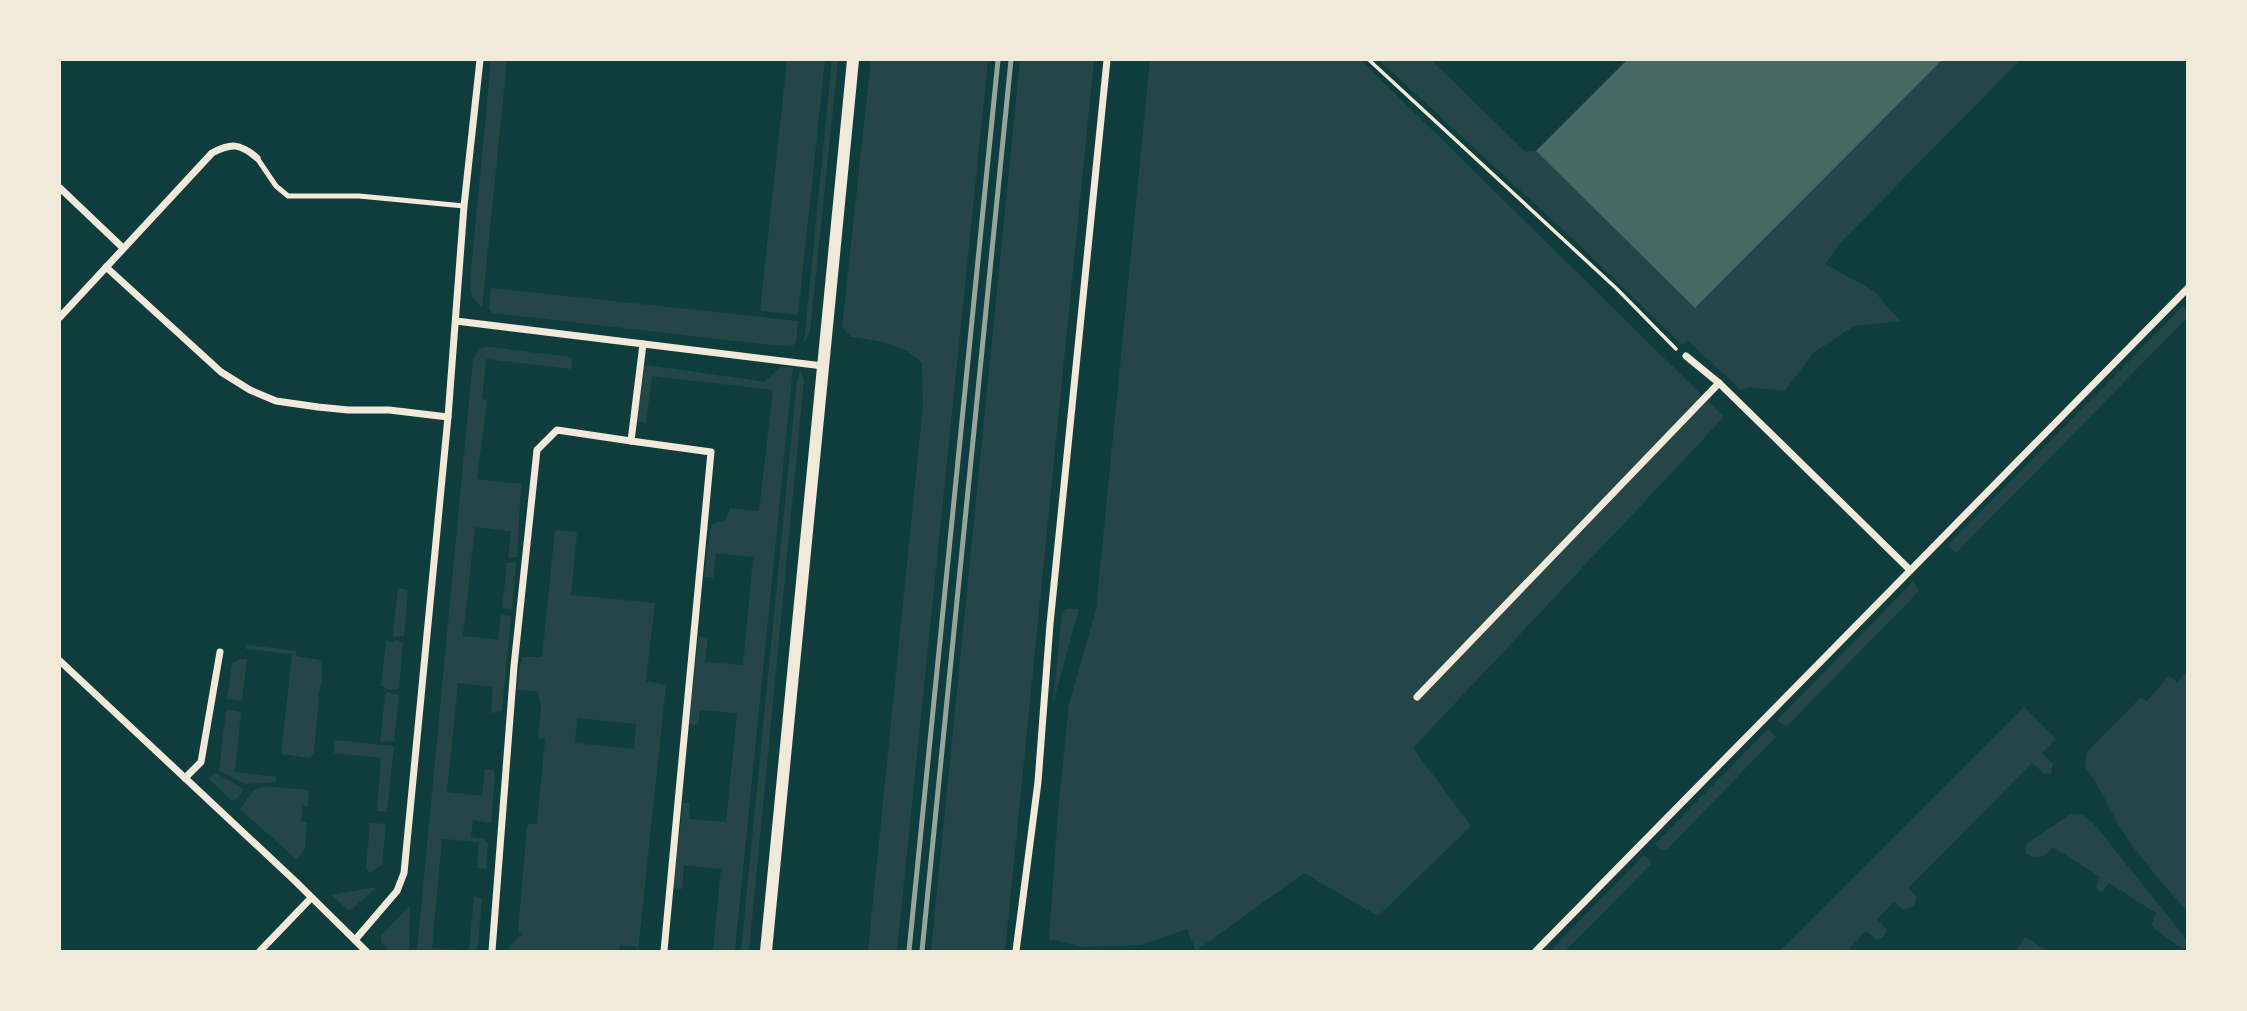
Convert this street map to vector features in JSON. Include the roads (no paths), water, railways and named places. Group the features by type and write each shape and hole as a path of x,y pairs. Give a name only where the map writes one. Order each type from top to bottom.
{"street":[{"path":"355,940 397,891 404,873 449,417 464,206 480,60"},
{"path":"766,951 853,60"},
{"path":"1016,951 1038,782 1050,624 1107,60"},
{"path":"60,317 212,153 228,144 239,146 257,158"},
{"path":"60,188 122,248"},
{"path":"106,267 221,372 250,390 276,401 318,407 389,410 449,417"},
{"path":"1536,951 2188,288"},
{"path":"456,321 823,366"},
{"path":"631,441 643,344"},
{"path":"1686,356 1719,383 1910,570"},
{"path":"1417,697 1719,383"},
{"path":"492,951 514,666 537,450 557,430 711,452 664,951"},
{"path":"186,778 201,762 220,652"},
{"path":"60,661 366,951"},
{"path":"260,951 311,898"}],"lane":[{"path":"257,158 276,187 288,196 359,196 464,206"}],"railway":[{"path":"909,951 998,60"},
{"path":"922,951 1011,60"}]}
